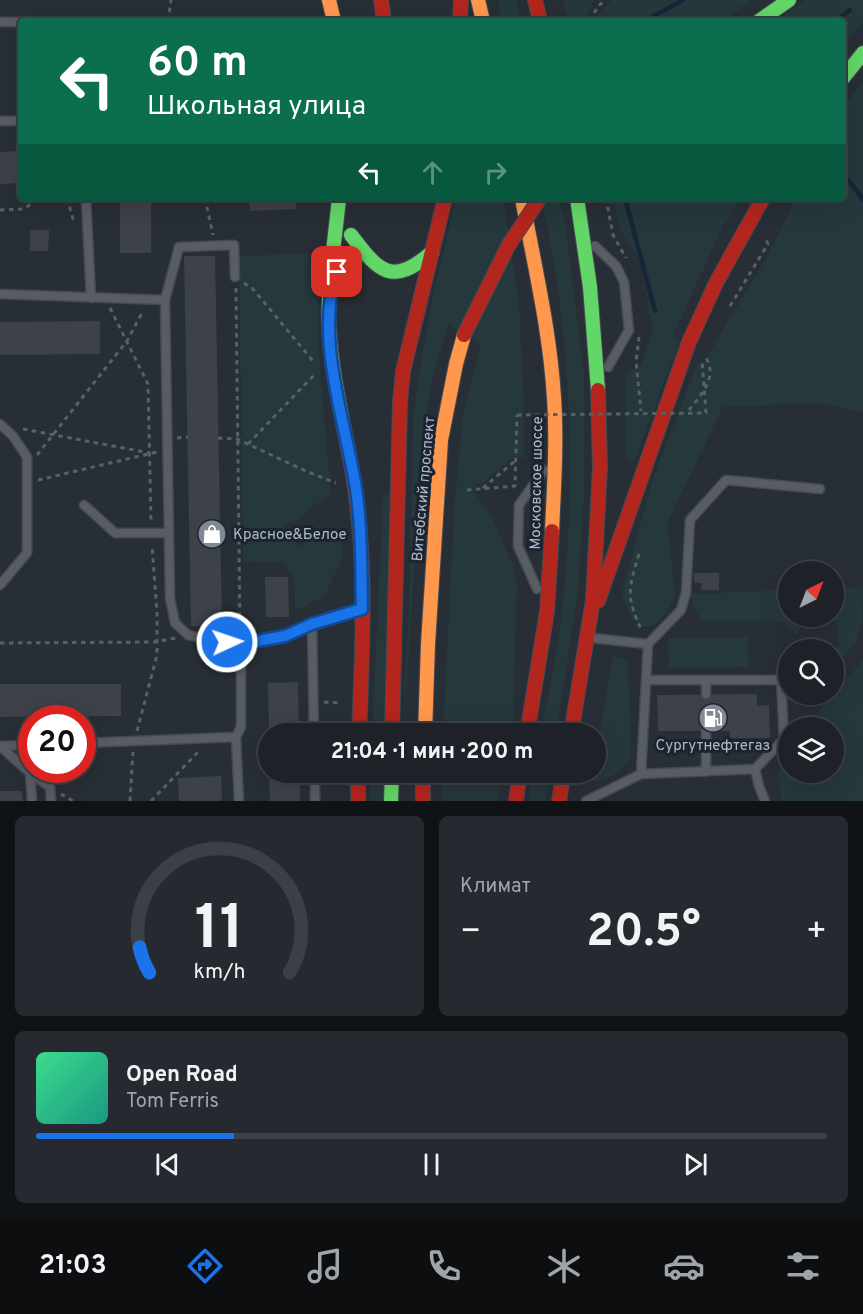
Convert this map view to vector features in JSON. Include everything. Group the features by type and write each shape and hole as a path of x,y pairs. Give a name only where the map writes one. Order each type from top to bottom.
{"main road":[{"path":"329,0 333,18"},
{"path":"381,0 384,18"},
{"path":"460,18 461,0"},
{"path":"478,0 482,18"},
{"path":"535,0 539,18"},
{"path":"763,18 789,0"},
{"path":"846,74 863,53"},
{"path":"339,201 329,323 331,353 360,524 362,609 359,723"},
{"path":"392,723 399,402 403,371 444,201"},
{"name":"Московское шоссе","path":"523,201 546,326 554,396 556,453 547,611 529,723"},
{"name":"Витебский проспект","path":"425,723 441,440 456,364 464,334 507,247 522,221 538,201"},
{"path":"573,723 589,631 600,509 602,439 600,380 584,235 578,201"},
{"path":"589,631 689,342 716,283 761,201"},
{"path":"330,290 351,230 376,266 388,272 410,271 420,265 432,252"},
{"path":"358,783 358,801"},
{"path":"391,801 392,783"},
{"path":"422,801 423,783"},
{"path":"516,801 518,783"},
{"path":"559,801 562,783"}],"lane":[{"path":"0,22 18,22"},
{"path":"0,121 18,121"},
{"path":"86,201 91,298"},
{"path":"584,235 616,266 624,282 629,330 600,380"},
{"path":"236,276 234,245 179,247 165,300 169,533 172,612 175,623 188,635 241,644 285,636 312,624 362,609"},
{"path":"0,294 165,300"},
{"path":"0,424 13,436 27,457 27,553 0,585"},
{"path":"547,611 518,546 519,505 556,453"},
{"path":"641,774 648,644 681,610 686,593 690,520 726,480 820,489"},
{"path":"84,506 115,533 169,533"},
{"path":"312,624 314,723"},
{"path":"589,631 648,644"},
{"path":"239,801 236,737 241,727 241,644"},
{"path":"586,801 641,774 755,769 784,739 781,680 646,680"},
{"path":"706,680 706,694"},
{"path":"706,731 706,772"},
{"path":"96,742 236,737"},
{"path":"0,746 18,745"},
{"path":"0,746 18,762"},
{"path":"755,769 765,801"},
{"path":"31,783 32,801"},
{"path":"44,783 50,787 51,801"},
{"path":"315,783 315,801"}],"path":[{"path":"168,18 171,0"},
{"path":"592,18 601,0"},
{"path":"598,6 606,0"},
{"path":"0,210 23,209 36,201"},
{"path":"206,201 215,245"},
{"path":"725,314 768,244"},
{"path":"236,276 254,289 316,363"},
{"path":"236,276 241,644"},
{"path":"105,298 148,384 151,534 157,612 157,655"},
{"path":"27,468 127,341 148,300"},
{"path":"467,490 515,486 517,415 641,413 706,413 702,360 704,354 710,365 710,379 681,420"},
{"path":"636,362 641,413"},
{"path":"248,444 315,374"},
{"path":"0,424 150,453"},
{"path":"218,438 237,439 308,472 344,485"},
{"path":"27,483 150,453 169,451"},
{"path":"481,490 516,460"},
{"path":"641,546 631,580 630,602 648,644"},
{"path":"0,643 156,642 188,635"},
{"path":"313,701 347,703"},
{"path":"151,801 213,737"}],"shaded area":[{"path":"498,0 516,0 520,18 501,18"},
{"path":"563,0 594,0 585,18 567,18"},
{"path":"612,0 752,0 726,18 596,18"},
{"path":"805,0 863,0 863,22 846,43 846,18 780,18"},
{"path":"863,81 863,412 817,403 723,407 667,523 675,593 663,618 647,627 640,625 627,607 622,592 653,478 698,362 706,361 764,261 794,201 846,201 846,104"},
{"path":"455,201 503,201 519,302 524,458 513,457 484,482 477,483 473,490 491,516 512,563 517,586 512,723 443,723 454,512 463,412 481,344 448,325 431,385 422,449 406,700 404,694 409,606 413,421 434,291"},
{"path":"542,201 560,201 565,222 584,373 584,493 578,593 558,723 543,723 559,634 569,525 569,415 560,306"},
{"path":"614,201 739,201 723,226 673,336 680,340 634,463 626,459 625,374 641,365 653,331 640,260 621,232"},
{"path":"317,253 319,356 331,495 314,505 298,520 283,525 297,546 312,539 324,527 334,530 342,540 342,558 325,596 295,611 295,579 284,563 243,561 239,256"},
{"path":"383,495 392,495 385,723 373,723"},
{"path":"863,587 861,626 855,643 844,655 844,639 838,639 838,627 844,627 844,588"},
{"path":"778,590 778,621 703,621 693,608 691,594"},
{"path":"787,627 800,627 799,635"},
{"path":"748,637 749,667 669,668 668,638"},
{"path":"613,656 623,658 628,664 631,752 626,764 618,772 606,778 606,723 601,723"},
{"path":"863,660 863,801 782,801 779,783 844,783 844,717 813,717 823,705 844,705 844,682"},
{"path":"370,783 384,783 384,801 369,801"},
{"path":"442,783 501,783 497,801 442,801"},
{"path":"532,783 548,783 545,801 528,801"}],"building":[{"path":"18,151 18,183 0,184 0,152"},
{"path":"120,201 151,201 151,253 120,253"},
{"path":"249,201 295,201 296,209 250,211"},
{"path":"30,230 49,230 48,251 30,251"},
{"path":"184,256 215,256 222,626 191,626"},
{"path":"100,321 100,354 0,355 0,322"},
{"path":"694,573 719,573 719,590 701,590 702,583 694,583"},
{"path":"265,577 288,577 289,617 266,617"},
{"path":"298,682 299,723 269,723 268,683"},
{"path":"0,684 121,684 121,716 96,716 96,705 18,705 18,717 0,717"},
{"name":"Сургутнефтегаз","path":"757,694 757,706 769,705 770,738 730,738 730,731 658,731 657,695"},
{"path":"221,776 222,801 179,801 178,778"},
{"path":"269,783 300,783 300,801 270,801"},
{"path":"0,791 22,791 23,801 0,801"}],"waterway":[{"path":"650,18 683,0"},
{"path":"840,18 850,10"},
{"path":"846,179 863,199"},
{"path":"626,201 655,311"}],"traffic: fast":[{"path":"763,18 789,0"},
{"path":"846,74 863,53"},
{"path":"339,201 330,278 329,326 334,374 349,454"},
{"path":"577,201 590,287 598,390"},
{"path":"351,235 378,266 396,272 418,263 432,252"},
{"path":"391,801 392,783"}],"traffic: slow":[{"path":"329,0 333,18"},
{"path":"478,0 482,18"},
{"path":"523,201 541,297 552,373 555,431 552,531"},
{"path":"425,723 441,440 464,335"}],"traffic: jam":[{"path":"381,0 384,18"},
{"path":"460,18 461,0"},
{"path":"535,0 539,18"},
{"path":"392,723 400,402 403,371 444,201"},
{"path":"464,335 508,246 538,201"},
{"path":"598,601 689,342 716,283 761,201"},
{"path":"573,723 593,600 600,467 598,390"},
{"path":"349,454 362,558 363,628 359,723"},
{"path":"529,723 547,611 552,531"},
{"path":"358,783 358,801"},
{"path":"423,783 423,801"},
{"path":"516,801 518,783"},
{"path":"559,801 562,783"}],"place":[{"name":"Красное&Белое","path":"212,534"},
{"name":"Сургутнефтегаз","path":"713,718"}],"route":[{"path":"227,642 241,644 285,636 312,624 362,609 358,505 331,353 330,290 337,272"}]}
